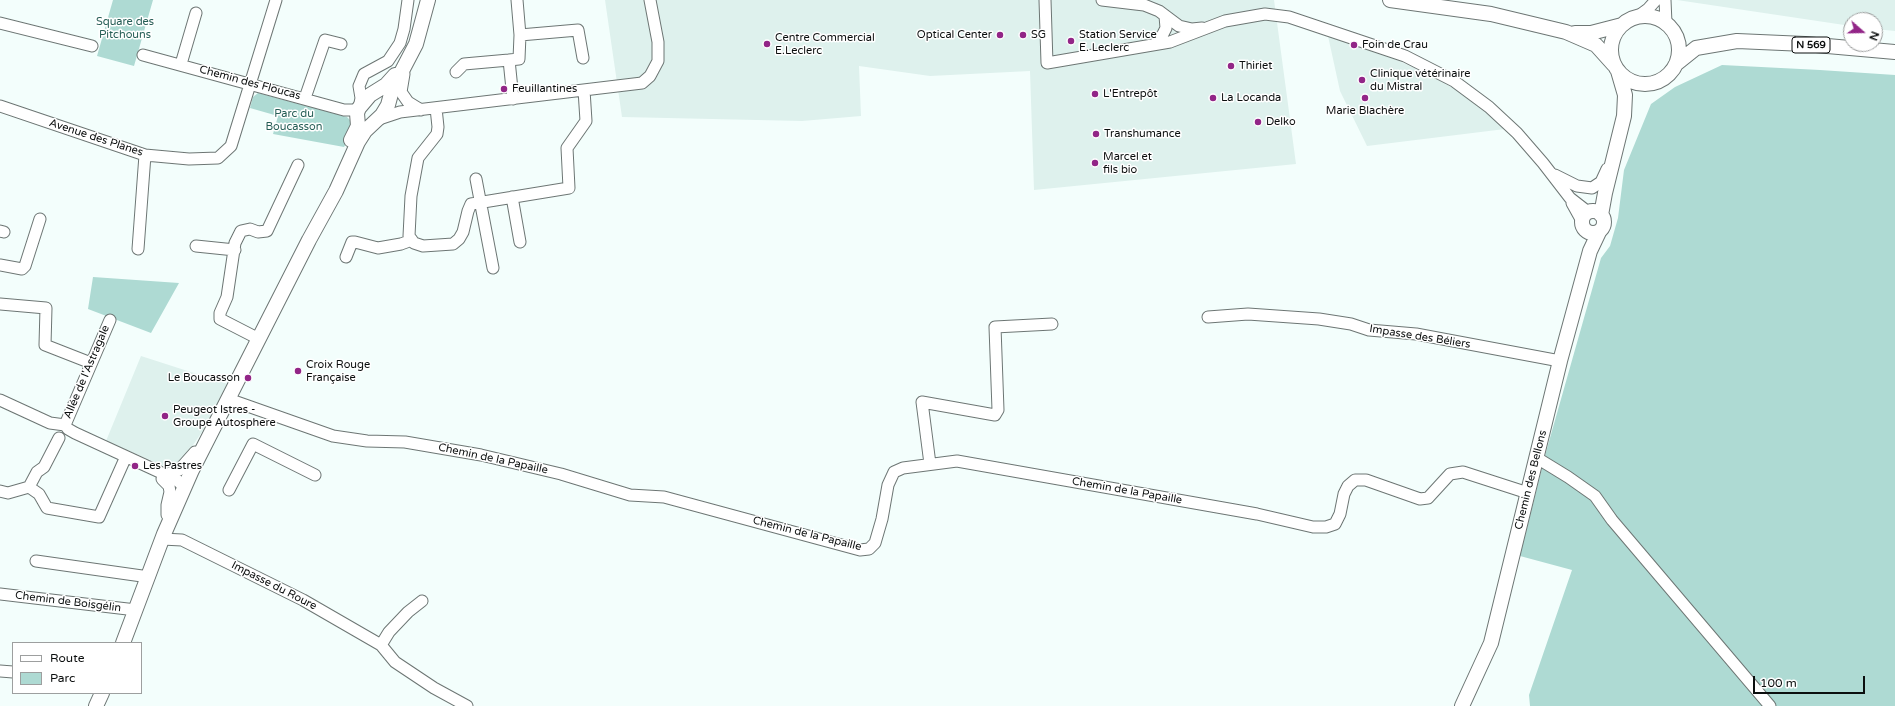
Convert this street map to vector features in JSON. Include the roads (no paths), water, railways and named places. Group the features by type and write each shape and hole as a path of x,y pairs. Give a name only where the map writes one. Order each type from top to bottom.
{"main road":[{"path":"361,116 383,96 407,52 417,26 424,0"},
{"path":"123,642 149,577 180,484 228,400 309,240 336,191 358,142 361,116 383,96 406,65 422,25 428,0"},
{"path":"1390,0 1491,14 1566,32 1596,45 1628,80 1634,83 1648,85 1665,78 1676,64 1679,55 1679,45 1676,36 1668,26 1653,17 1637,17 1622,25 1586,33 1566,32"},
{"path":"1616,68 1611,48 1614,36 1622,25"},
{"name":"N 569","path":"1668,26 1682,36 1693,41 1760,41 1895,52"},
{"name":"N 569","path":"1676,64 1696,48 1727,42"},
{"name":"Chemin des Bellons","path":"1462,706 1490,643 1560,361 1590,251 1592,220 1605,193 1616,150 1624,116 1625,95 1616,68"},
{"name":"Chemin des Bellons","path":"1624,116 1634,95 1648,85"},
{"path":"169,517 178,501 198,453"},
{"path":"96,706 102,694"}],"street":[{"name":"Avenue des Planes","path":"0,106 145,155 189,159 218,158 231,146 276,0"},
{"path":"408,0 404,29 400,43 388,61 364,74 359,86 361,116 513,99 642,82 650,76 655,69 658,52 650,0"},
{"path":"456,72 464,64 519,59 520,35 518,0"},
{"path":"1045,0 1047,63 1177,40 1238,17 1257,14 1274,14 1289,17 1405,56 1454,81 1484,103 1517,134 1554,175 1570,198 1592,220"},
{"path":"1102,0 1144,6 1159,11 1178,26 1192,29 1206,28"},
{"path":"1637,17 1648,9 1656,0"},
{"path":"1664,0 1668,26"},
{"path":"181,64 196,13"},
{"path":"1155,44 1166,28 1165,16"},
{"path":"0,23 92,46"},
{"path":"520,35 578,30 583,58"},
{"path":"305,98 325,40 341,44"},
{"name":"Chemin des Floucas","path":"143,55 305,98 361,116"},
{"path":"509,60 513,99"},
{"path":"406,65 401,92 408,102 421,110"},
{"path":"359,86 421,110"},
{"path":"436,108 438,128 437,134 418,158 411,196 409,236 412,240 423,246 453,244 459,239 464,232 468,211 471,204 569,188 566,148 586,121 584,90"},
{"path":"1554,175 1577,186 1592,188 1601,182 1616,150"},
{"path":"138,249 145,155"},
{"path":"259,339 220,319 220,313 227,297 236,243 241,231 250,229 258,232 267,231 298,165"},
{"path":"476,179 493,268"},
{"path":"512,198 520,242"},
{"path":"0,265 22,269 26,266 40,219"},
{"path":"346,257 352,242 378,248 401,244 412,240"},
{"path":"196,246 235,250"},
{"path":"0,304 46,308 45,345 91,363"},
{"name":"Impasse des Béliers","path":"1208,317 1248,314 1319,319 1351,324 1369,330 1416,334 1560,361"},
{"name":"Allée de l'Astragale","path":"29,487 37,472 44,466 61,431 110,320"},
{"path":"930,464 922,402 995,415 998,410 995,327 1052,324"},
{"path":"0,400 50,423 61,431 124,461 164,477 169,486 170,492 167,505 169,517"},
{"name":"Chemin de la Papaille","path":"228,400 333,436 367,441 405,442 481,455 561,474 630,495 664,497 860,550 869,549 875,543 882,519 888,485 894,472 903,468 957,461 1257,514 1313,527 1326,528 1335,524 1340,514 1344,494 1348,486 1355,480 1366,480 1420,499 1428,498 1450,474 1463,472 1528,493"},
{"path":"0,407 61,431 180,484"},
{"path":"229,490 253,444 315,475"},
{"path":"164,477 179,470 198,453"},
{"path":"1537,458 1595,496 1612,520 1770,706"},
{"path":"0,491 8,493 29,487 39,494 47,508 99,517 124,461"},
{"name":"Impasse du Roure","path":"163,536 182,540 298,598 381,645 395,662 434,688 467,706"},
{"path":"36,561 149,577"},
{"name":"Chemin de Boisgélin","path":"0,594 136,610"},
{"path":"381,645 389,632 408,612 422,601"},
{"path":"0,671 12,672"}],"place":[{"name":"Optical Center","path":"1000,35"},
{"name":"SG","path":"1023,35"},
{"name":"Station Service E. Leclerc","path":"1071,41"},
{"name":"Centre Commercial E.Leclerc","path":"767,44"},
{"name":"Foin de Crau","path":"1354,45"},
{"name":"Thiriet","path":"1231,66"},
{"name":"Clinique vétérinaire du Mistral","path":"1362,80"},
{"name":"Feuillantines","path":"504,89"},
{"name":"L'Entrepôt","path":"1095,94"},
{"name":"La Locanda","path":"1213,98"},
{"name":"Marie Blachère","path":"1365,98"},
{"name":"Delko","path":"1258,122"},
{"name":"Transhumance","path":"1096,134"},
{"name":"Marcel et fils bio","path":"1095,163"},
{"name":"Croix Rouge Française","path":"298,371"},
{"name":"Le Boucasson","path":"248,378"},
{"name":"Peugeot Istres - Groupe Autosphere","path":"165,416"},
{"name":"Les Pastres","path":"135,466"}],"park label":[{"name":"Square des Pitchouns","path":"125,28"},
{"name":"Parc du Boucasson","path":"294,120"}]}
